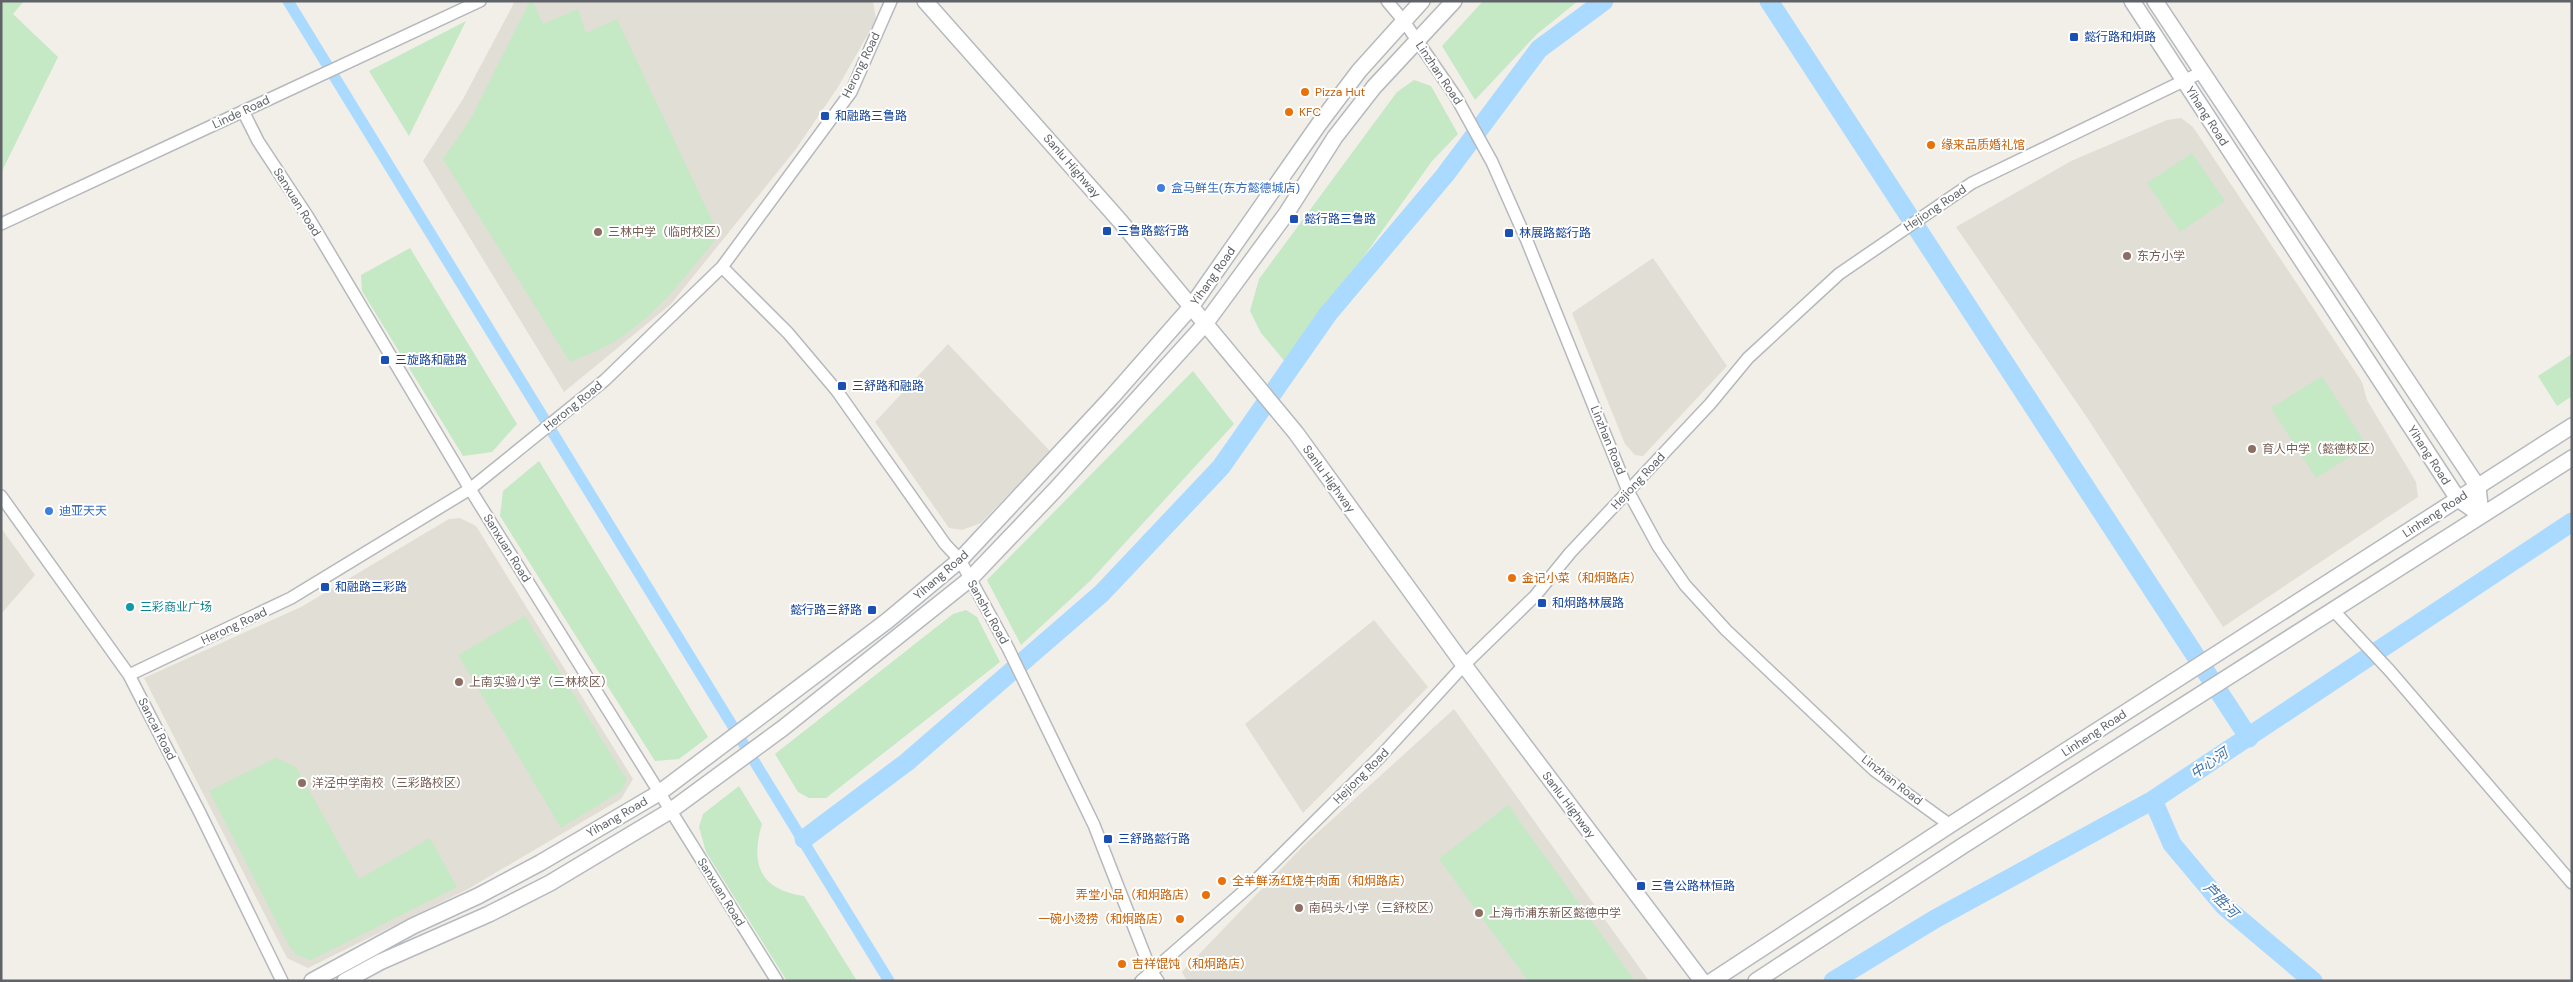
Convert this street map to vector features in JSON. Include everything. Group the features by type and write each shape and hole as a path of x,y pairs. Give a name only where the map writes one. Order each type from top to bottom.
{"street":[{"name":"Linde Road","path":"1,224 480,1"},
{"name":"Herong Road","path":"129,675 291,598 470,490 605,380 722,267 851,92 891,1"},
{"name":"Sanlu Highway","path":"925,1 1014,100 1191,307 1302,441 1464,665 1702,981"},
{"name":"Linzhan Road","path":"1387,1 1417,39 1456,97 1492,162 1527,241 1628,491 1658,546 1685,585 1726,630 1874,770 1950,825"},
{"name":"Yihang Road","path":"312,981 413,926 478,896 540,863 659,793 887,621 960,560 1111,398 1191,307 1319,124 1359,71 1422,1"},
{"name":"Yihang Road","path":"345,981 380,962 489,914 550,883 670,811 783,728 970,579 1055,490 1205,324 1286,214 1335,137 1374,87 1454,1"},
{"name":"Yihang Road","path":"2132,1 2458,499 2481,515"},
{"name":"Yihang Road","path":"2155,1 2478,487 2481,515"},
{"name":"Hejiong Road","path":"1141,981 1155,976 1251,885 1379,758 1464,665 1535,596 1570,552 1710,404 1748,358 1839,274 1972,183 2202,72"},
{"name":"Sanxuan Road","path":"243,111 258,141 308,218 470,490 777,981"},
{"name":"Sanshu Road","path":"722,267 788,333 837,391 945,544 960,560 1008,648 1094,825 1155,976"},
{"name":"Linheng Road","path":"1712,981 1950,825 2572,426"},
{"name":"Linheng Road","path":"1756,981 2196,697 2572,458"},
{"name":"Sancai Road","path":"1,496 129,675 200,813 282,981"},
{"path":"2333,610 2365,642 2572,883"}],"shaded area":[{"name":"三林中学（临时校区）","path":"515,1 873,1 876,20 838,87 796,149 671,304 564,392 423,161 463,99"},
{"path":"2181,118 2193,127 2362,382 2367,400 2416,482 2418,497 2223,627 2086,416 1956,227 2071,161 2167,120"},
{"path":"1653,258 1727,366 1643,456 1635,455 1625,444 1572,313"},
{"path":"948,344 1050,451 981,523 962,530 949,528 875,422"},
{"path":"460,518 476,526 633,779 621,799 468,889 308,968 287,958 144,678 301,607 449,519"},
{"path":"1,528 35,575 1,614"},
{"path":"1374,620 1428,687 1303,813 1245,724"},
{"name":"上海市浦东新区懿德中学","path":"1454,709 1649,981 1187,981 1182,972 1305,844"}],"green space":[{"path":"1,1 24,1 13,14 58,57 1,173"},
{"path":"530,1 533,1 543,24 578,9 586,33 617,19 719,235 670,294 643,321 612,343 570,362 443,159 470,120"},
{"path":"1483,1 1578,1 1537,34 1475,100 1442,46"},
{"path":"466,21 409,136 369,71"},
{"path":"1414,80 1431,86 1458,134 1432,161 1287,364 1261,333 1250,311 1259,279 1397,92"},
{"path":"2192,153 2225,201 2180,232 2147,183"},
{"path":"410,248 517,424 492,452 463,456 362,291 361,275"},
{"path":"2572,354 2572,396 2557,406 2538,376"},
{"path":"1193,371 1234,424 1090,581 1021,645 987,580"},
{"path":"2322,376 2367,446 2316,478 2271,408"},
{"path":"539,461 708,737 679,759 655,761 500,516 503,491"},
{"path":"966,610 977,617 1000,662 826,798 809,798 798,792 775,754 953,614"},
{"path":"525,616 627,780 621,791 561,828 458,655"},
{"path":"276,758 296,767 359,879 430,838 457,887 311,960 296,955 289,946 209,791"},
{"path":"739,786 762,824 757,851 758,863 762,873 777,888 804,896 857,981 787,981 706,852 699,827 703,814"},
{"path":"1508,805 1635,981 1528,981 1439,859"}],"waterway":[{"path":"288,1 889,981"},
{"path":"804,839 907,762 1102,593 1221,467 1328,314 1445,175 1539,49 1604,1"},
{"path":"1769,1 2249,738"},
{"name":"中心河","path":"1833,981 1935,919 2153,800 2572,522"},
{"name":"芦胜河","path":"2153,800 2172,844 2224,906 2313,981"}],"place":[{"name":"懿行路和炯路","path":"2074,37"},
{"name":"Pizza Hut","path":"1305,92"},
{"name":"KFC","path":"1289,112"},
{"name":"和融路三鲁路","path":"825,116"},
{"name":"缘来品质婚礼馆","path":"1931,145"},
{"name":"盒马鲜生(东方懿德城店)","path":"1161,188"},
{"name":"懿行路三鲁路","path":"1294,219"},
{"name":"三鲁路懿行路","path":"1107,231"},
{"name":"三林中学（临时校区）","path":"598,232"},
{"name":"林展路懿行路","path":"1509,233"},
{"name":"东方小学","path":"2127,256"},
{"name":"三旋路和融路","path":"385,360"},
{"name":"三舒路和融路","path":"842,386"},
{"name":"育人中学（懿德校区）","path":"2252,449"},
{"name":"迪亚天天","path":"49,511"},
{"name":"金记小菜（和炯路店）","path":"1512,578"},
{"name":"和融路三彩路","path":"325,587"},
{"name":"和炯路林展路","path":"1542,603"},
{"name":"三彩商业广场","path":"130,607"},
{"name":"懿行路三舒路","path":"872,610"},
{"name":"上南实验小学（三林校区）","path":"459,682"},
{"name":"洋泾中学南校（三彩路校区）","path":"302,783"},
{"name":"三舒路懿行路","path":"1108,839"},
{"name":"全羊鲜汤红烧牛肉面（和炯路店）","path":"1222,881"},
{"name":"三鲁公路林恒路","path":"1641,886"},
{"name":"弄堂小品（和炯路店）","path":"1206,895"},
{"name":"南码头小学（三舒校区）","path":"1299,908"},
{"name":"上海市浦东新区懿德中学","path":"1479,913"},
{"name":"一碗小烫捞（和炯路店）","path":"1180,919"},
{"name":"吉祥馄饨（和炯路店）","path":"1122,964"}]}
